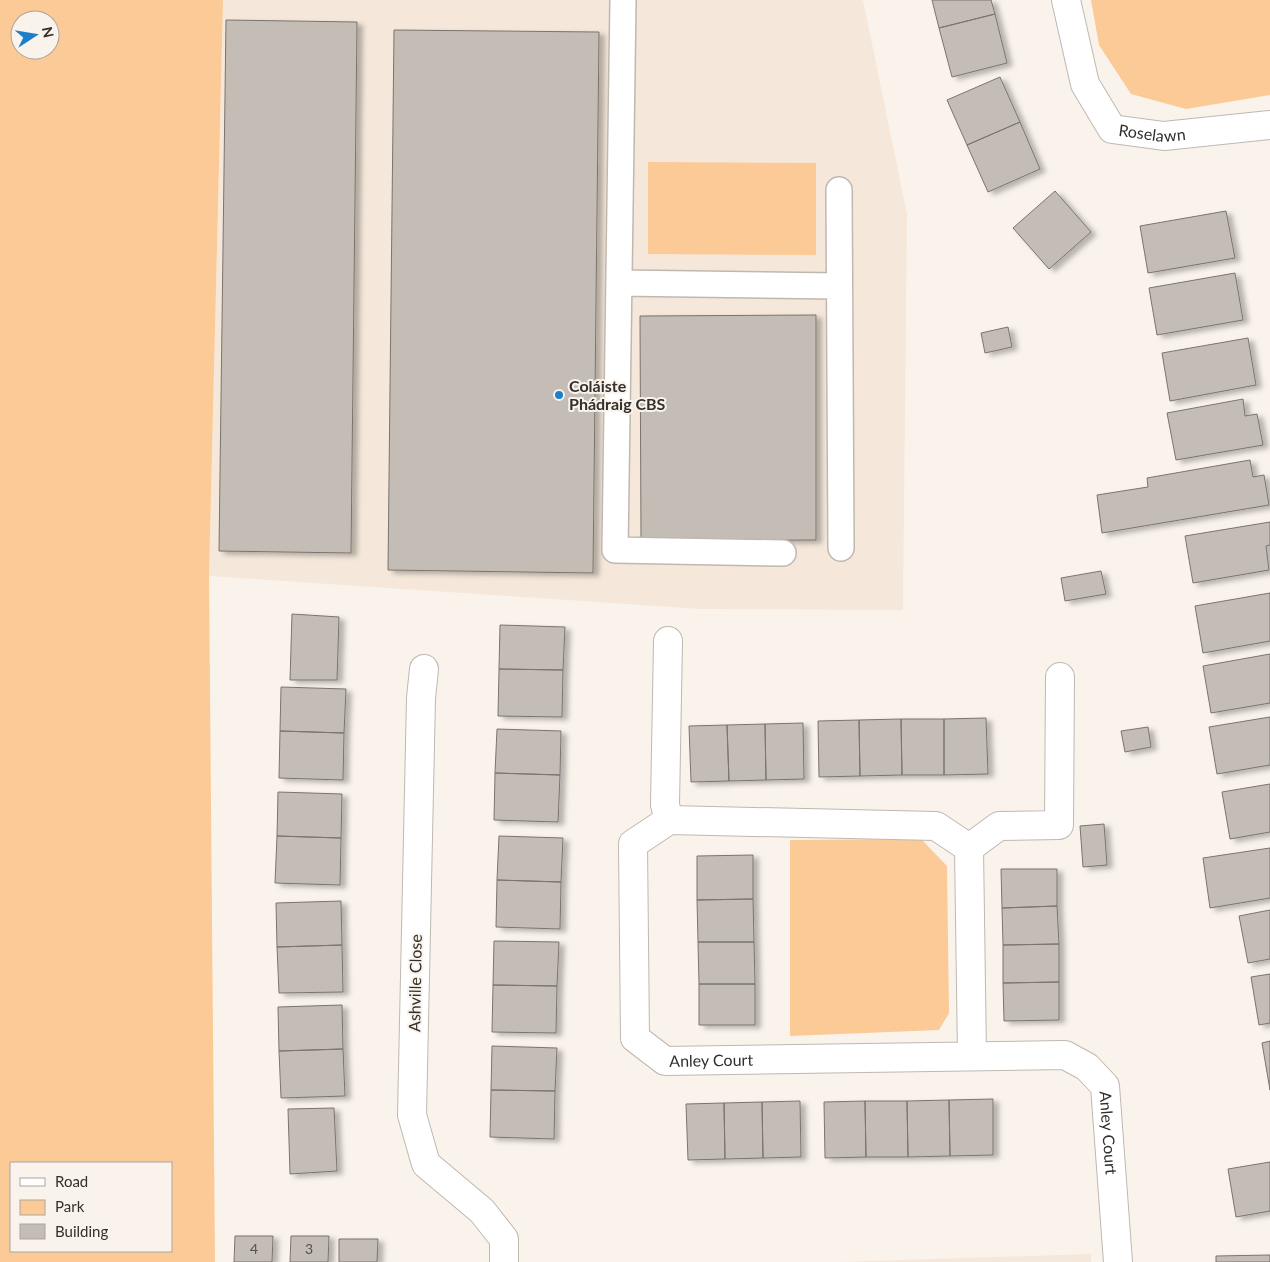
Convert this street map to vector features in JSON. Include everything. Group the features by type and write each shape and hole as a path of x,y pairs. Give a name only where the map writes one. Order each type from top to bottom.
{"street":[{"name":"Roselawn","path":"1066,0 1085,84 1112,129 1164,136 1270,125"},
{"path":"668,641 665,805 668,820 936,826 969,848"},
{"name":"Ashville Close","path":"424,669 421,698 412,1115 426,1164 482,1211 504,1239 504,1262"},
{"path":"969,848 999,826 1059,825 1060,676"},
{"name":"Anley Court","path":"668,820 633,844 635,1038 665,1061 1065,1055 1087,1067 1105,1086 1118,1262"},
{"path":"969,848 972,1056"}],"lane":[{"path":"623,0 615,550 783,552"},
{"path":"839,190 841,548"},
{"path":"620,283 839,286"}],"shaded area":[{"name":"Coláiste Phádraig CBS","path":"223,0 863,0 907,214 903,610 700,609 209,576"},
{"path":"1091,1254 1091,1262 839,1262"}],"green space":[{"path":"0,0 223,0 209,576 215,1262 0,1262"},
{"path":"1091,0 1270,0 1270,95 1186,109 1131,94 1099,45"},
{"path":"648,162 816,163 816,255 648,254"},
{"path":"921,839 947,866 949,1013 939,1030 790,1036 790,840"}],"building":[{"path":"932,0 991,0 995,14 939,28"},
{"path":"995,14 1007,63 952,77 939,28"},
{"path":"226,20 357,22 351,553 219,551"},
{"path":"394,30 599,32 593,573 388,570"},
{"path":"1000,77 1020,122 967,145 947,100"},
{"path":"1020,122 1040,169 988,192 967,145"},
{"path":"1055,191 1091,232 1049,269 1013,228"},
{"path":"1226,211 1235,258 1148,273 1140,226"},
{"path":"1235,273 1243,320 1157,335 1149,288"},
{"path":"816,315 816,540 641,541 640,316"},
{"path":"1008,327 1012,347 985,353 981,333"},
{"path":"1248,338 1256,385 1170,401 1162,353"},
{"path":"1243,399 1245,416 1257,414 1263,445 1176,460 1167,413"},
{"path":"1250,460 1253,477 1264,475 1269,505 1102,533 1097,495 1148,487 1147,478"},
{"path":"1270,522 1270,545 1266,546 1269,570 1193,583 1185,536"},
{"path":"1101,571 1106,594 1065,601 1061,578"},
{"path":"1270,593 1270,641 1203,653 1195,606"},
{"path":"292,614 339,617 337,680 290,680"},
{"path":"500,625 565,627 563,670 499,669"},
{"path":"1270,654 1270,703 1211,713 1203,666"},
{"path":"499,669 563,670 562,717 498,716"},
{"path":"281,687 346,689 344,733 280,731"},
{"path":"1270,717 1270,765 1217,774 1209,727"},
{"path":"986,718 988,774 944,775 944,719"},
{"path":"901,719 944,719 944,775 902,775"},
{"path":"901,719 902,775 860,776 859,720"},
{"path":"859,720 860,776 819,777 818,721"},
{"path":"803,723 804,779 766,780 765,724"},
{"path":"765,724 766,780 729,781 727,725"},
{"path":"727,725 729,781 691,782 689,726"},
{"path":"1148,727 1151,747 1125,752 1121,731"},
{"path":"497,729 561,731 560,775 495,773"},
{"path":"280,731 344,733 343,780 279,778"},
{"path":"495,773 560,775 558,822 494,820"},
{"path":"1270,784 1270,832 1230,839 1222,792"},
{"path":"278,792 342,794 341,838 277,836"},
{"path":"1104,824 1107,865 1083,867 1080,826"},
{"path":"277,836 341,838 340,885 275,883"},
{"path":"499,836 563,838 561,882 497,880"},
{"path":"1270,848 1270,898 1210,908 1203,858"},
{"path":"753,855 753,899 697,900 697,856"},
{"path":"1001,869 1057,869 1057,906 1002,908"},
{"path":"497,880 561,882 560,929 496,927"},
{"path":"753,899 754,942 698,942 697,900"},
{"path":"341,901 342,945 277,947 276,903"},
{"path":"1057,906 1059,944 1003,945 1002,908"},
{"path":"1270,910 1270,959 1248,963 1239,916"},
{"path":"494,941 559,942 557,986 493,985"},
{"path":"698,942 754,942 755,984 699,984"},
{"path":"1059,944 1059,982 1003,983 1003,945"},
{"path":"342,945 343,992 279,993 277,947"},
{"path":"1270,974 1270,1023 1259,1025 1251,977"},
{"path":"1059,982 1059,1020 1004,1021 1003,983"},
{"path":"699,984 755,984 755,1025 699,1025"},
{"path":"493,985 557,986 556,1033 492,1032"},
{"path":"342,1005 343,1049 279,1051 278,1007"},
{"path":"1270,1041 1270,1090 1262,1043"},
{"path":"492,1046 557,1048 555,1091 491,1090"},
{"path":"343,1049 345,1096 281,1098 279,1051"},
{"path":"491,1090 555,1091 554,1139 490,1137"},
{"path":"993,1099 993,1155 950,1156 949,1100"},
{"path":"949,1100 950,1156 908,1157 907,1101"},
{"path":"800,1101 801,1157 763,1158 762,1102"},
{"path":"865,1101 907,1101 908,1157 866,1157"},
{"path":"865,1101 866,1157 825,1158 824,1102"},
{"path":"762,1102 763,1158 725,1159 724,1103"},
{"path":"724,1103 725,1159 688,1160 686,1104"},
{"path":"334,1108 337,1171 290,1174 288,1109"},
{"path":"1270,1162 1270,1211 1236,1217 1228,1169"},
{"path":"235,1236 273,1236 272,1262 234,1262"},
{"path":"291,1236 329,1236 328,1262 290,1262"},
{"path":"339,1239 378,1239 377,1262 339,1262"},
{"path":"1270,1255 1270,1262 1216,1262 1216,1256"}],"place":[{"name":"Coláiste Phádraig CBS","path":"559,395"}]}
